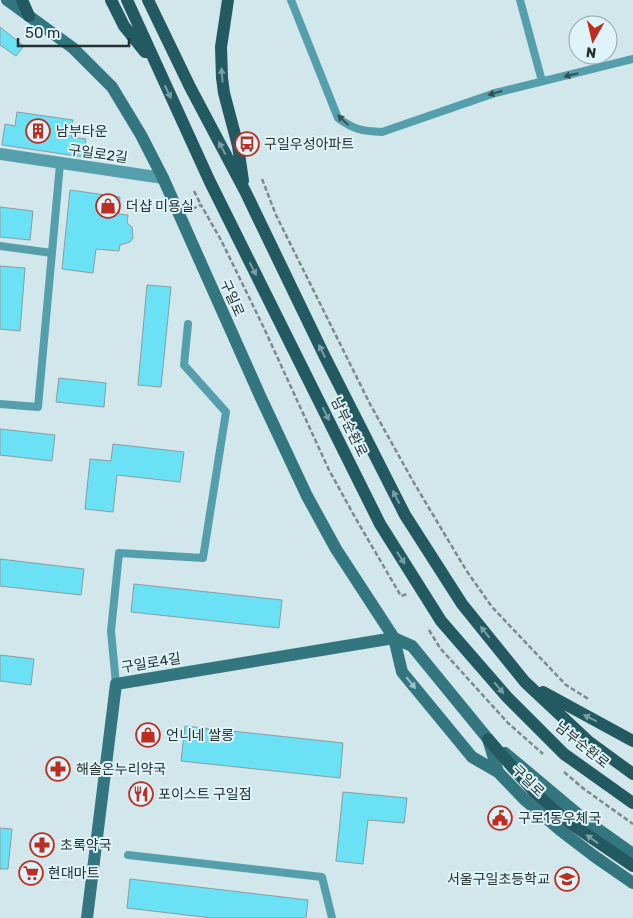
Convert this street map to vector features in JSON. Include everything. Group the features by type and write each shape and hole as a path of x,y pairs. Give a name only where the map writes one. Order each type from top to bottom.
{"main road":[{"name":"구일로","path":"7,0 73,48 112,87 142,135 307,496 336,549 394,638 402,672 472,758 498,772 525,800 560,830 633,883"},
{"path":"22,0 29,16"},
{"path":"111,0 124,26 155,64"},
{"name":"남부순환로","path":"127,0 210,182 380,524 442,621 507,697 564,754 633,803"},
{"name":"남부순환로","path":"148,0 190,87 245,191 325,357 405,515 462,604 524,682 588,741 633,774"},
{"path":"228,0 221,47 222,78 238,146 245,191"},
{"name":"구일로","path":"394,638 412,646 488,739 498,772"},
{"name":"구일로4길","path":"87,918 116,684 394,638"},
{"path":"524,682 633,741"},
{"path":"488,739 585,820 633,854"},
{"path":"488,739 535,793 570,823 633,866"}],"street":[{"name":"구일로2길","path":"0,154 163,178"}],"lane":[{"path":"291,0 338,118 350,127 363,131 382,132 495,92 633,59"},
{"path":"520,0 542,82"},
{"path":"0,404 38,407 60,164"},
{"path":"0,246 52,253"},
{"path":"116,684 111,630 119,553 203,558 226,412 184,365 188,324"},
{"path":"128,856 322,877 332,918"}],"path":[{"path":"262,179 276,214 370,404 466,570 492,607 566,685 591,701"},
{"path":"194,191 201,205"}],"building":[{"path":"0,27 24,46 16,56 0,45"},
{"name":"남부타운","path":"17,112 73,120 71,137 86,139 83,157 2,145 5,124 15,126"},
{"path":"70,190 120,197 119,214 128,215 127,223 132,227 133,238 130,242 120,245 119,251 96,249 93,273 62,269"},
{"path":"0,207 33,211 30,240 0,237"},
{"path":"0,266 25,268 20,331 0,329"},
{"path":"147,285 171,287 161,387 138,385"},
{"path":"59,378 106,383 104,407 56,402"},
{"path":"0,429 55,435 52,461 0,455"},
{"path":"113,444 184,452 180,482 117,475 113,512 85,509 90,459 111,461"},
{"path":"0,559 84,569 81,595 0,586"},
{"path":"134,584 282,600 279,628 131,612"},
{"path":"0,655 34,659 31,685 0,681"},
{"path":"185,726 343,743 340,778 181,761"},
{"path":"343,792 407,798 404,823 368,820 363,864 336,861"},
{"path":"0,828 12,829 8,869 0,869"},
{"path":"130,879 308,900 306,918 212,918 127,908"}],"place":[{"name":"남부타운","path":"38,131"},
{"name":"구일우성아파트","path":"247,144"},
{"name":"더샵 미용실","path":"108,206"},
{"name":"언니네 쌀롱","path":"148,735"},
{"name":"해솔온누리약국","path":"58,769"},
{"name":"포이스트 구일점","path":"141,794"},
{"name":"구로1동우체국","path":"500,818"},
{"name":"초록약국","path":"42,845"},
{"name":"현대마트","path":"31,873"},
{"name":"서울구일초등학교","path":"567,879"}]}
